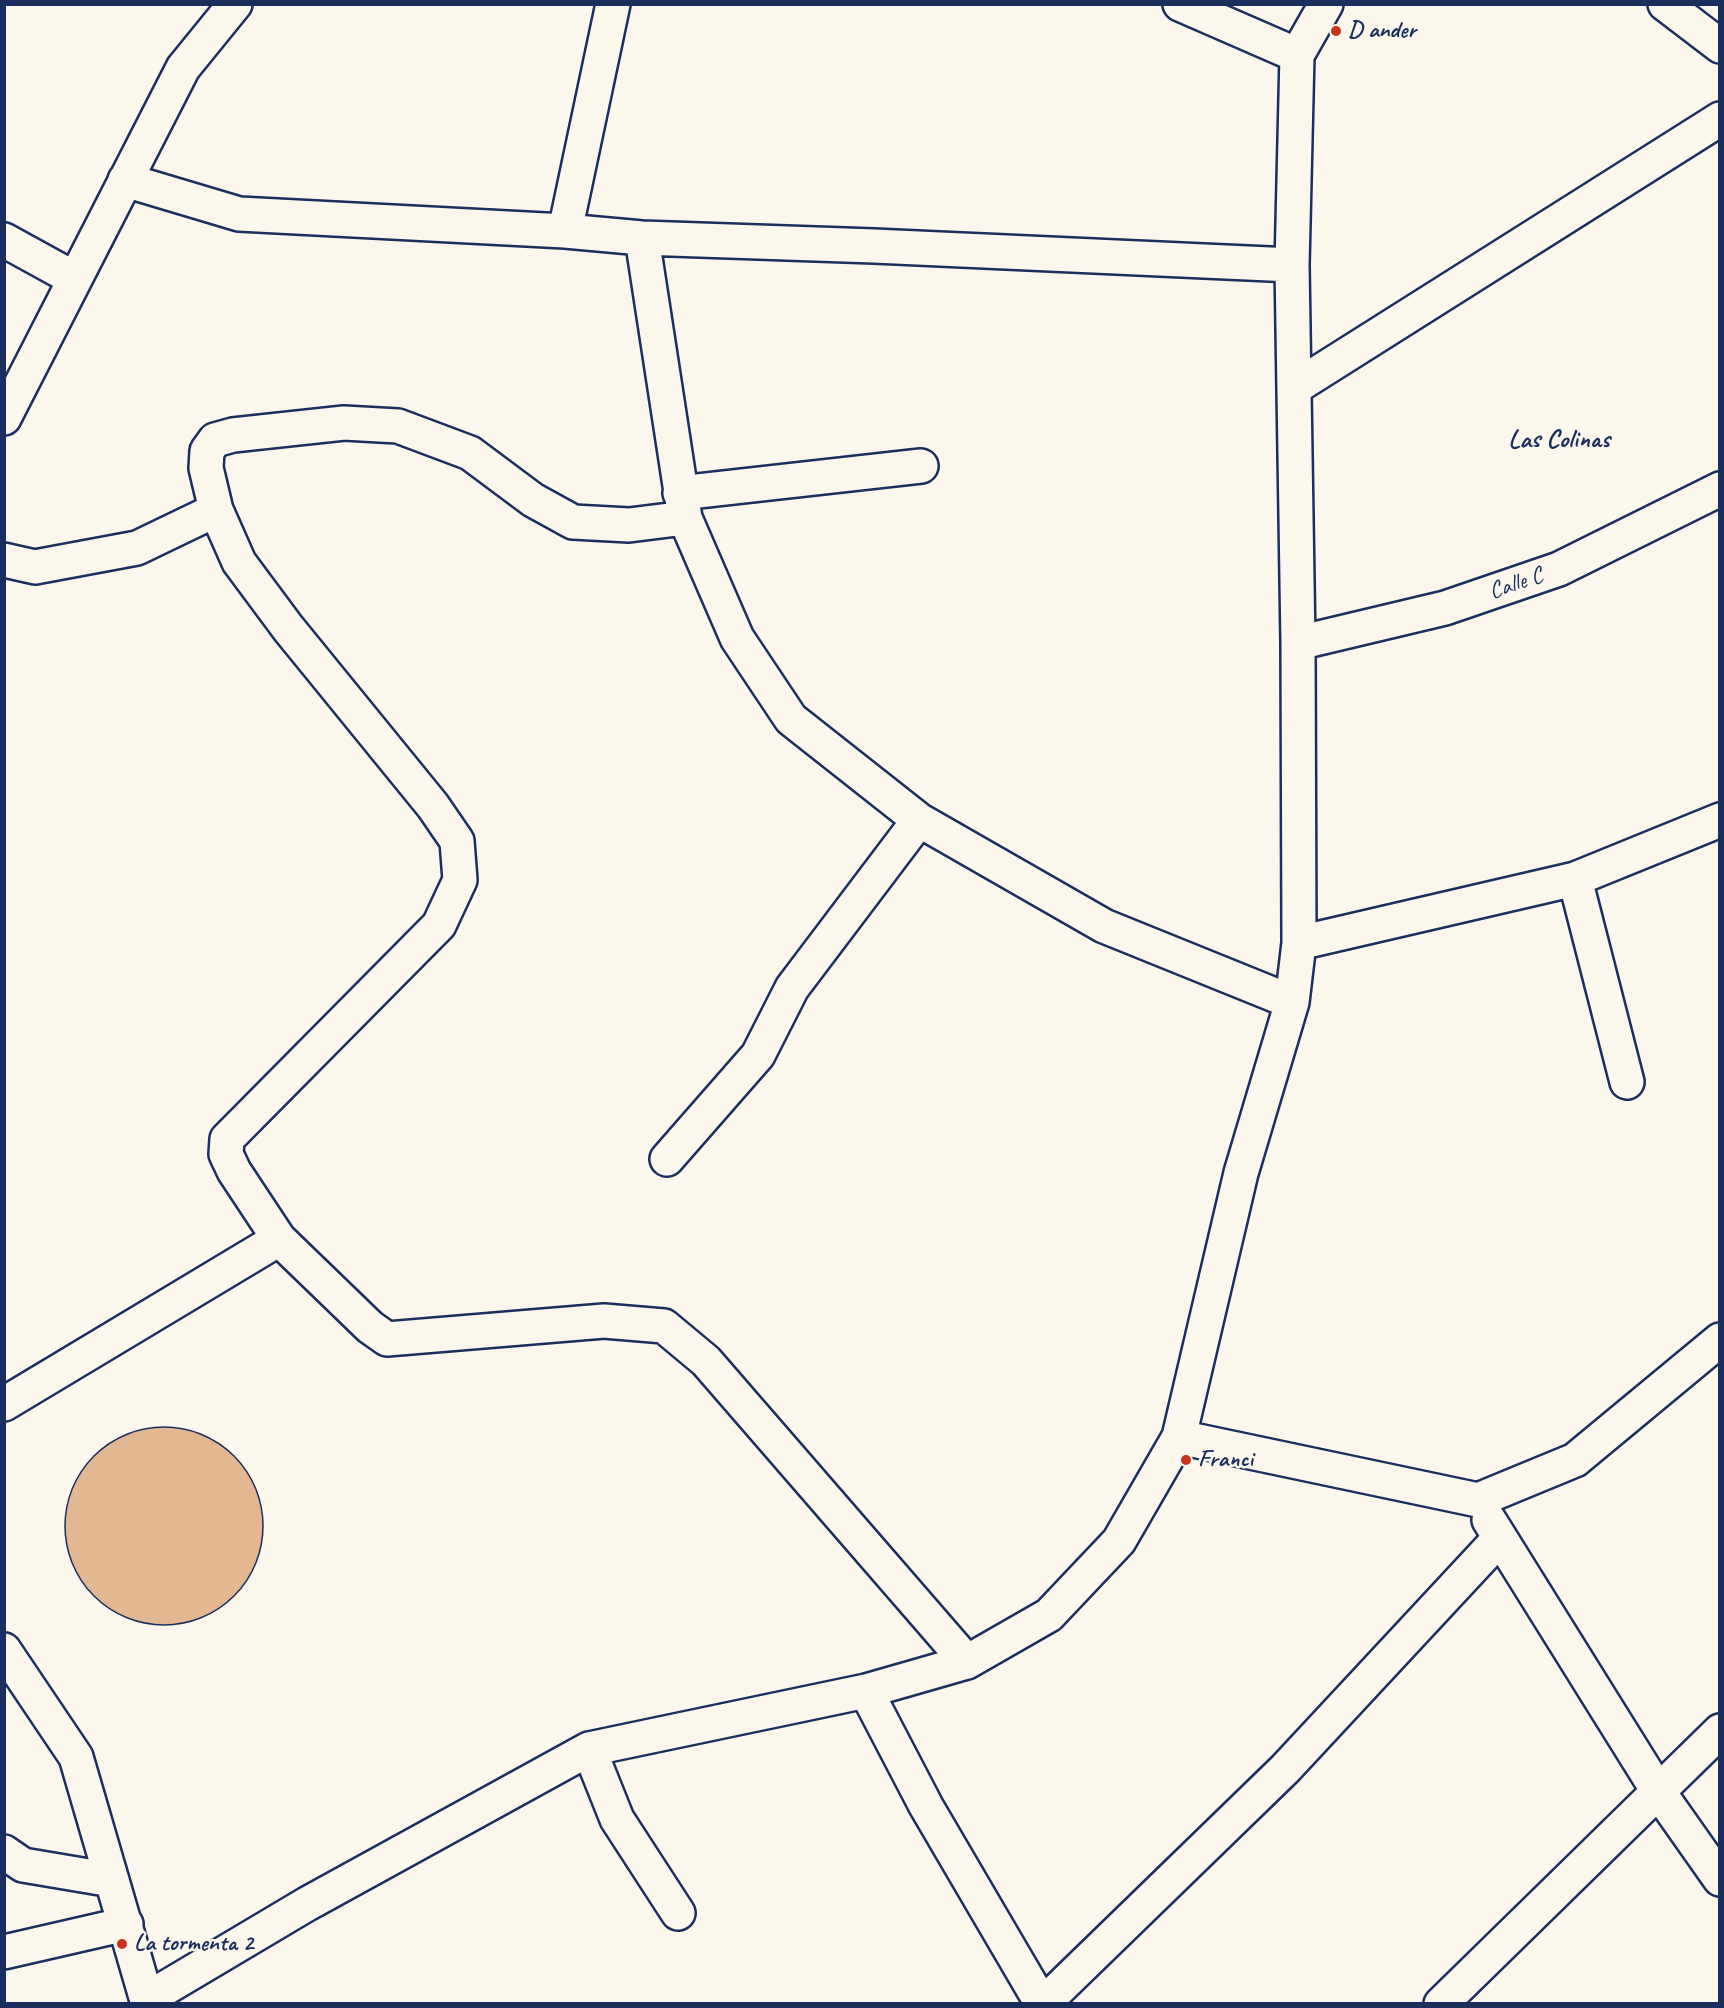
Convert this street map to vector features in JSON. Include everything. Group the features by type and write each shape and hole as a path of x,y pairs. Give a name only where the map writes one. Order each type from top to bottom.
{"street":[{"path":"4,418 183,68 235,4"},
{"path":"565,231 613,4"},
{"path":"1180,4 1297,55"},
{"path":"4,1650 76,1757 148,2001 307,1904 589,1749 866,1691 967,1662 1049,1615 1119,1541 1179,1437 1241,1173 1292,1002 1299,943 1299,644 1292,265 1297,55 1326,4"},
{"path":"1665,4 1719,46"},
{"path":"1294,387 1719,119"},
{"path":"125,180 239,214 565,231 642,238 1292,265"},
{"path":"642,238 682,506 736,638 790,719 919,820 1104,926 1292,1002"},
{"path":"4,240 75,279"},
{"path":"921,466 682,506 629,525 573,522 533,500 470,453 398,426 344,423 233,435 215,440 207,451 206,468 216,510 239,562 288,628 434,806 457,841 460,880 439,925 227,1139 226,1154 234,1171 279,1239 370,1327 387,1339 604,1321 664,1326 706,1361 967,1662"},
{"name":"Calle C","path":"1299,644 1445,608 1559,569 1719,489"},
{"path":"4,560 35,567 137,548 216,510"},
{"path":"667,1159 758,1055 792,988 919,820"},
{"path":"1299,943 1575,879 1719,820"},
{"path":"1575,879 1627,1082"},
{"path":"4,1404 279,1239"},
{"path":"1179,1437 1478,1500 1575,1461 1719,1340"},
{"path":"1478,1500 1499,1539 1658,1791 1719,1879"},
{"path":"866,1691 926,1806 1042,2004 1285,1769 1499,1539"},
{"path":"1441,2004 1719,1731"},
{"path":"589,1749 617,1820 678,1913"},
{"path":"4,1852 23,1865 112,1880"},
{"path":"4,1952 126,1924"}],"building":[{"path":"154,1427 174,1427 211,1438 241,1463 256,1488 263,1516 259,1555 252,1573 227,1603 211,1614 193,1621 174,1625 154,1625 117,1614 87,1589 76,1573 69,1555 65,1536 65,1516 76,1479 101,1449 117,1438 135,1431"}],"place":[{"name":"D ander","path":"1336,31"},
{"name":"Franci","path":"1186,1460"},
{"name":"La tormenta 2","path":"122,1944"}],"district":[{"name":"Las Colinas","path":"1559,440"}]}
